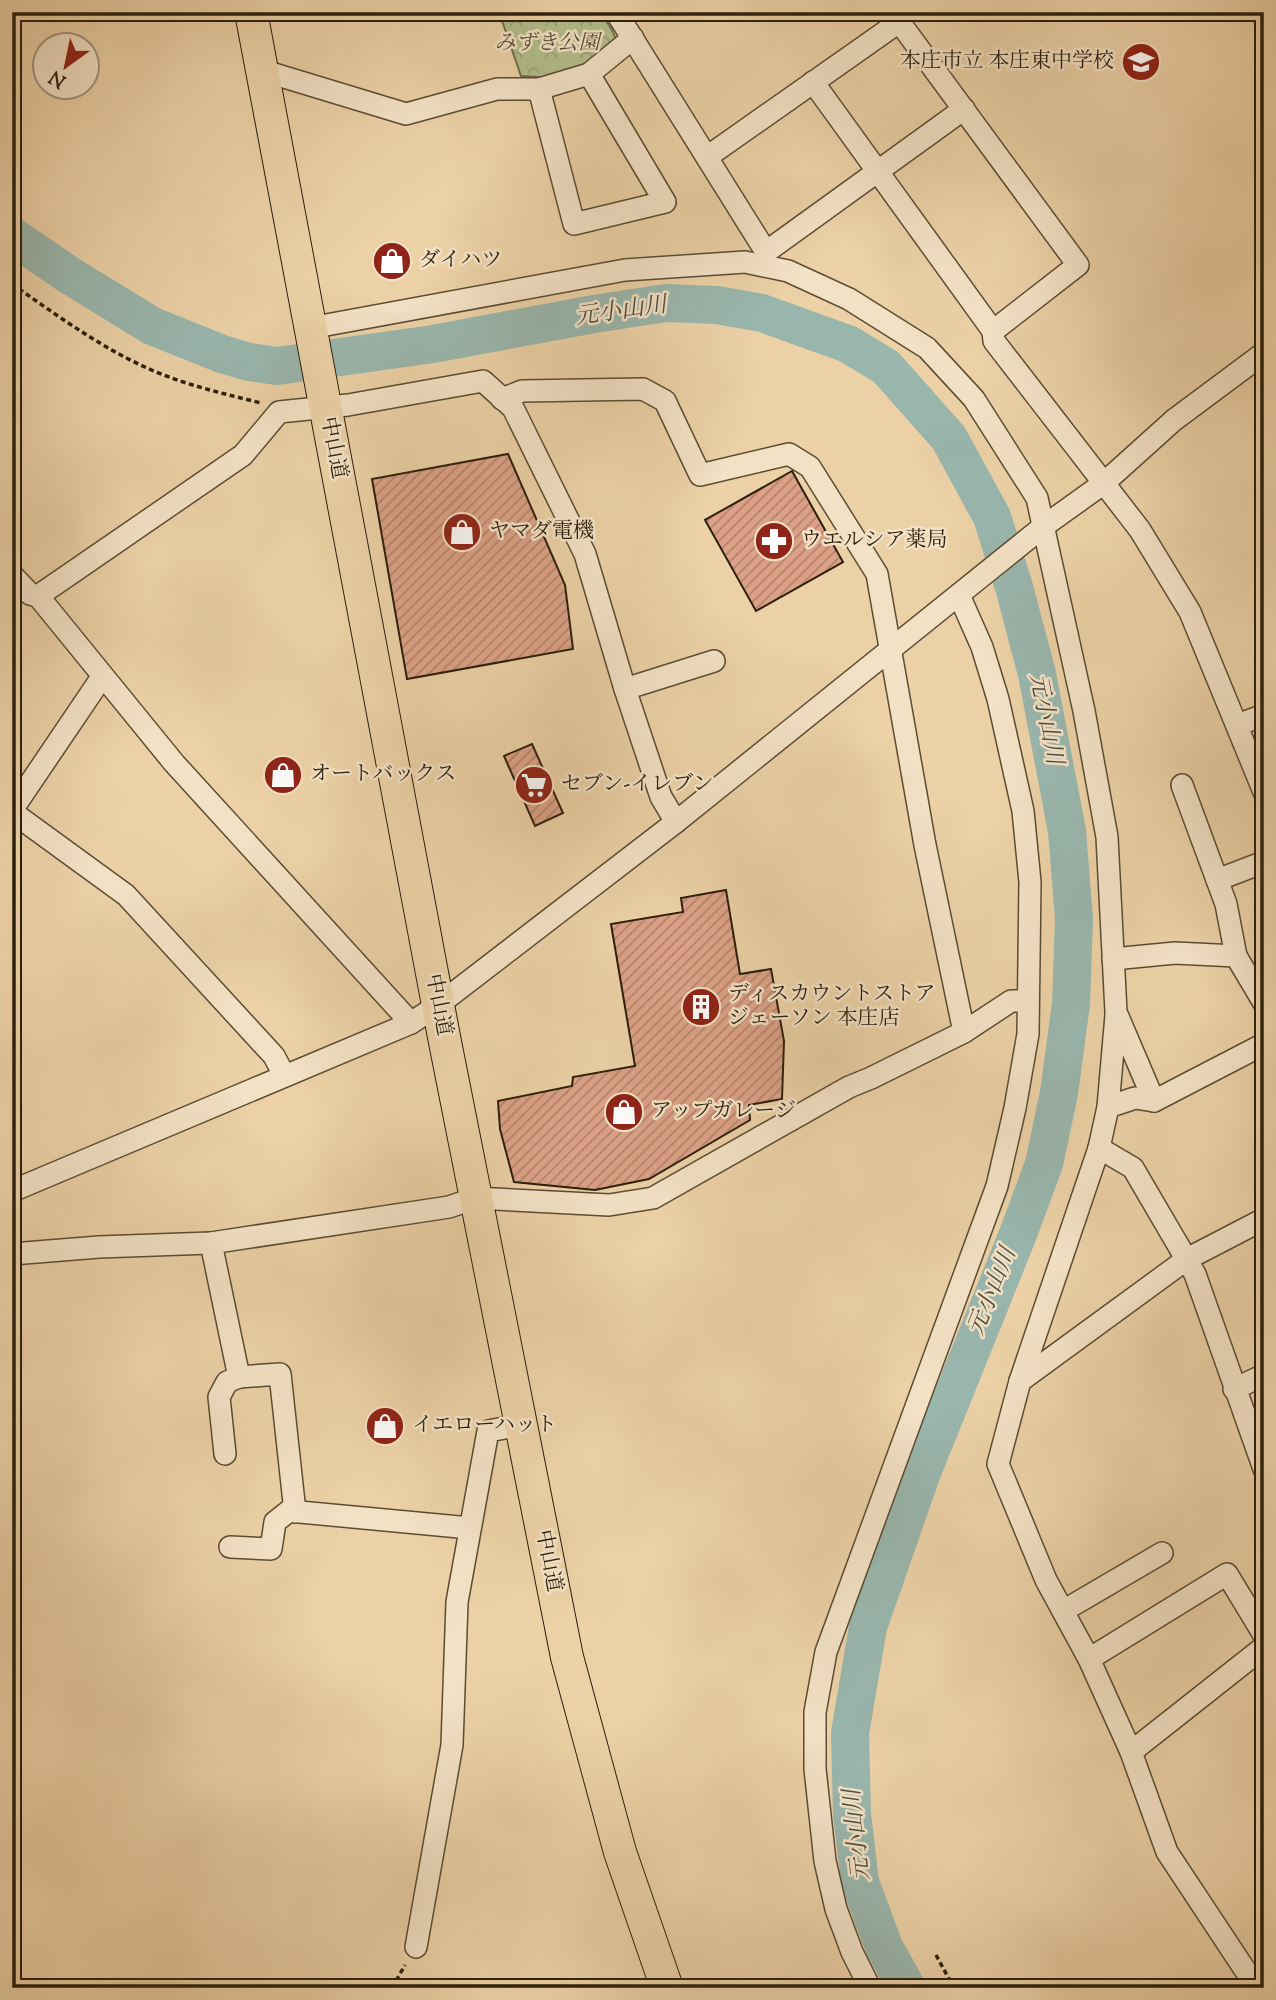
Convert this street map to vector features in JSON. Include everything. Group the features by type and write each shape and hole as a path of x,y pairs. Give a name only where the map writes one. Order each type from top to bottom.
{"highway":[{"name":"中山道","path":"251,12 475,1198 567,1657 620,1852 667,1988"}],"street":[{"path":"616,12 766,252 964,109"},
{"path":"707,157 813,82 896,17 1078,265 993,331"},
{"path":"261,69 406,114 497,89 539,89 589,74 632,38"},
{"path":"539,89 574,223 665,202 589,74"},
{"path":"813,82 993,331 994,341 1140,530 1190,612 1264,792"},
{"path":"311,331 625,270 745,262 788,271 849,299 926,348 974,399 1037,498 1040,530 1084,711 1107,837 1116,1012 1108,1107 1100,1148 1020,1381 998,1464 1046,1580 1089,1659 1131,1752 1167,1852 1258,1988"},
{"path":"12,1191 411,1023 438,1005 676,822 1040,530 1104,484 1174,420 1264,353"},
{"path":"38,596 243,455 279,412 483,381 513,408 585,554 625,689 661,797 676,822"},
{"path":"502,399 522,391 643,389 665,401 700,474 789,454 810,467 877,574 925,845 964,1032"},
{"path":"12,575 30,594 38,596 174,763 411,1023"},
{"path":"870,1988 852,1952 836,1909 825,1861 815,1769 815,1712 826,1652 997,1186 1028,1034 1030,882 1023,811 998,699 964,591"},
{"path":"625,689 714,661"},
{"path":"102,677 12,811 126,895 274,1056 284,1075"},
{"path":"1237,725 1264,715"},
{"path":"1182,786 1226,904 1236,956 1264,1003"},
{"path":"1217,880 1264,862"},
{"path":"1113,959 1175,953 1236,956"},
{"path":"12,1254 99,1247 211,1243 449,1207 475,1198 609,1205 653,1198 849,1087 871,1079 964,1032 1011,1001 1028,1001"},
{"path":"1116,1012 1154,1101"},
{"path":"1108,1107 1135,1098 1154,1101 1264,1044"},
{"path":"1100,1148 1133,1168 1195,1273 1264,1469"},
{"path":"1020,1381 1187,1259 1264,1219"},
{"path":"211,1243 239,1377"},
{"path":"225,1454 219,1397 227,1382 239,1377 280,1374 295,1512"},
{"path":"1234,1388 1264,1375"},
{"path":"416,1947 452,1745 457,1602 488,1431 521,1425"},
{"path":"230,1547 271,1549 275,1522 289,1511 470,1528"},
{"path":"1063,1611 1162,1553"},
{"path":"1089,1659 1227,1574 1264,1635"},
{"path":"1131,1752 1264,1647"}],"path":[{"path":"12,284 86,335 156,372 197,387 265,404 279,412"},
{"path":"392,1988 416,1947"},
{"path":"936,1955 954,1988"}],"green space":[{"name":"みずき公園","path":"499,12 601,12 616,40 596,58 572,72 551,78 521,76"}],"building":[{"name":"ヤマダ電機","path":"508,454 565,585 573,649 407,679 372,479"},
{"name":"ウエルシア薬局","path":"792,471 843,562 756,611 705,520"},
{"name":"セブン-イレブン","path":"532,744 563,813 535,826 504,756"},
{"path":"726,890 740,974 771,969 784,1041 782,1099 749,1105 750,1120 649,1179 595,1190 514,1182 500,1129 498,1101 572,1086 573,1077 635,1066 611,924 683,912 681,898"}],"waterway":[{"name":"元小山川","path":"12,236 152,326 222,354 277,366 433,344 666,303 717,305 762,313 848,344 886,367 949,438 992,517 1037,674 1067,831 1074,919 1071,1004 1059,1093 1044,1164 921,1475 868,1627 850,1733 852,1814 860,1882 884,1947 907,1988"}],"place":[{"name":"本庄市立 本庄東中学校","path":"1141,62"},
{"name":"ダイハツ","path":"392,261"},
{"name":"ヤマダ電機","path":"462,532"},
{"name":"ウエルシア薬局","path":"774,541"},
{"name":"オートバックス","path":"283,775"},
{"name":"セブン-イレブン","path":"534,785"},
{"name":"ディスカウントストア ジェーソン 本庄店","path":"701,1007"},
{"name":"アップガレージ","path":"624,1112"},
{"name":"イエローハット","path":"385,1426"}]}
